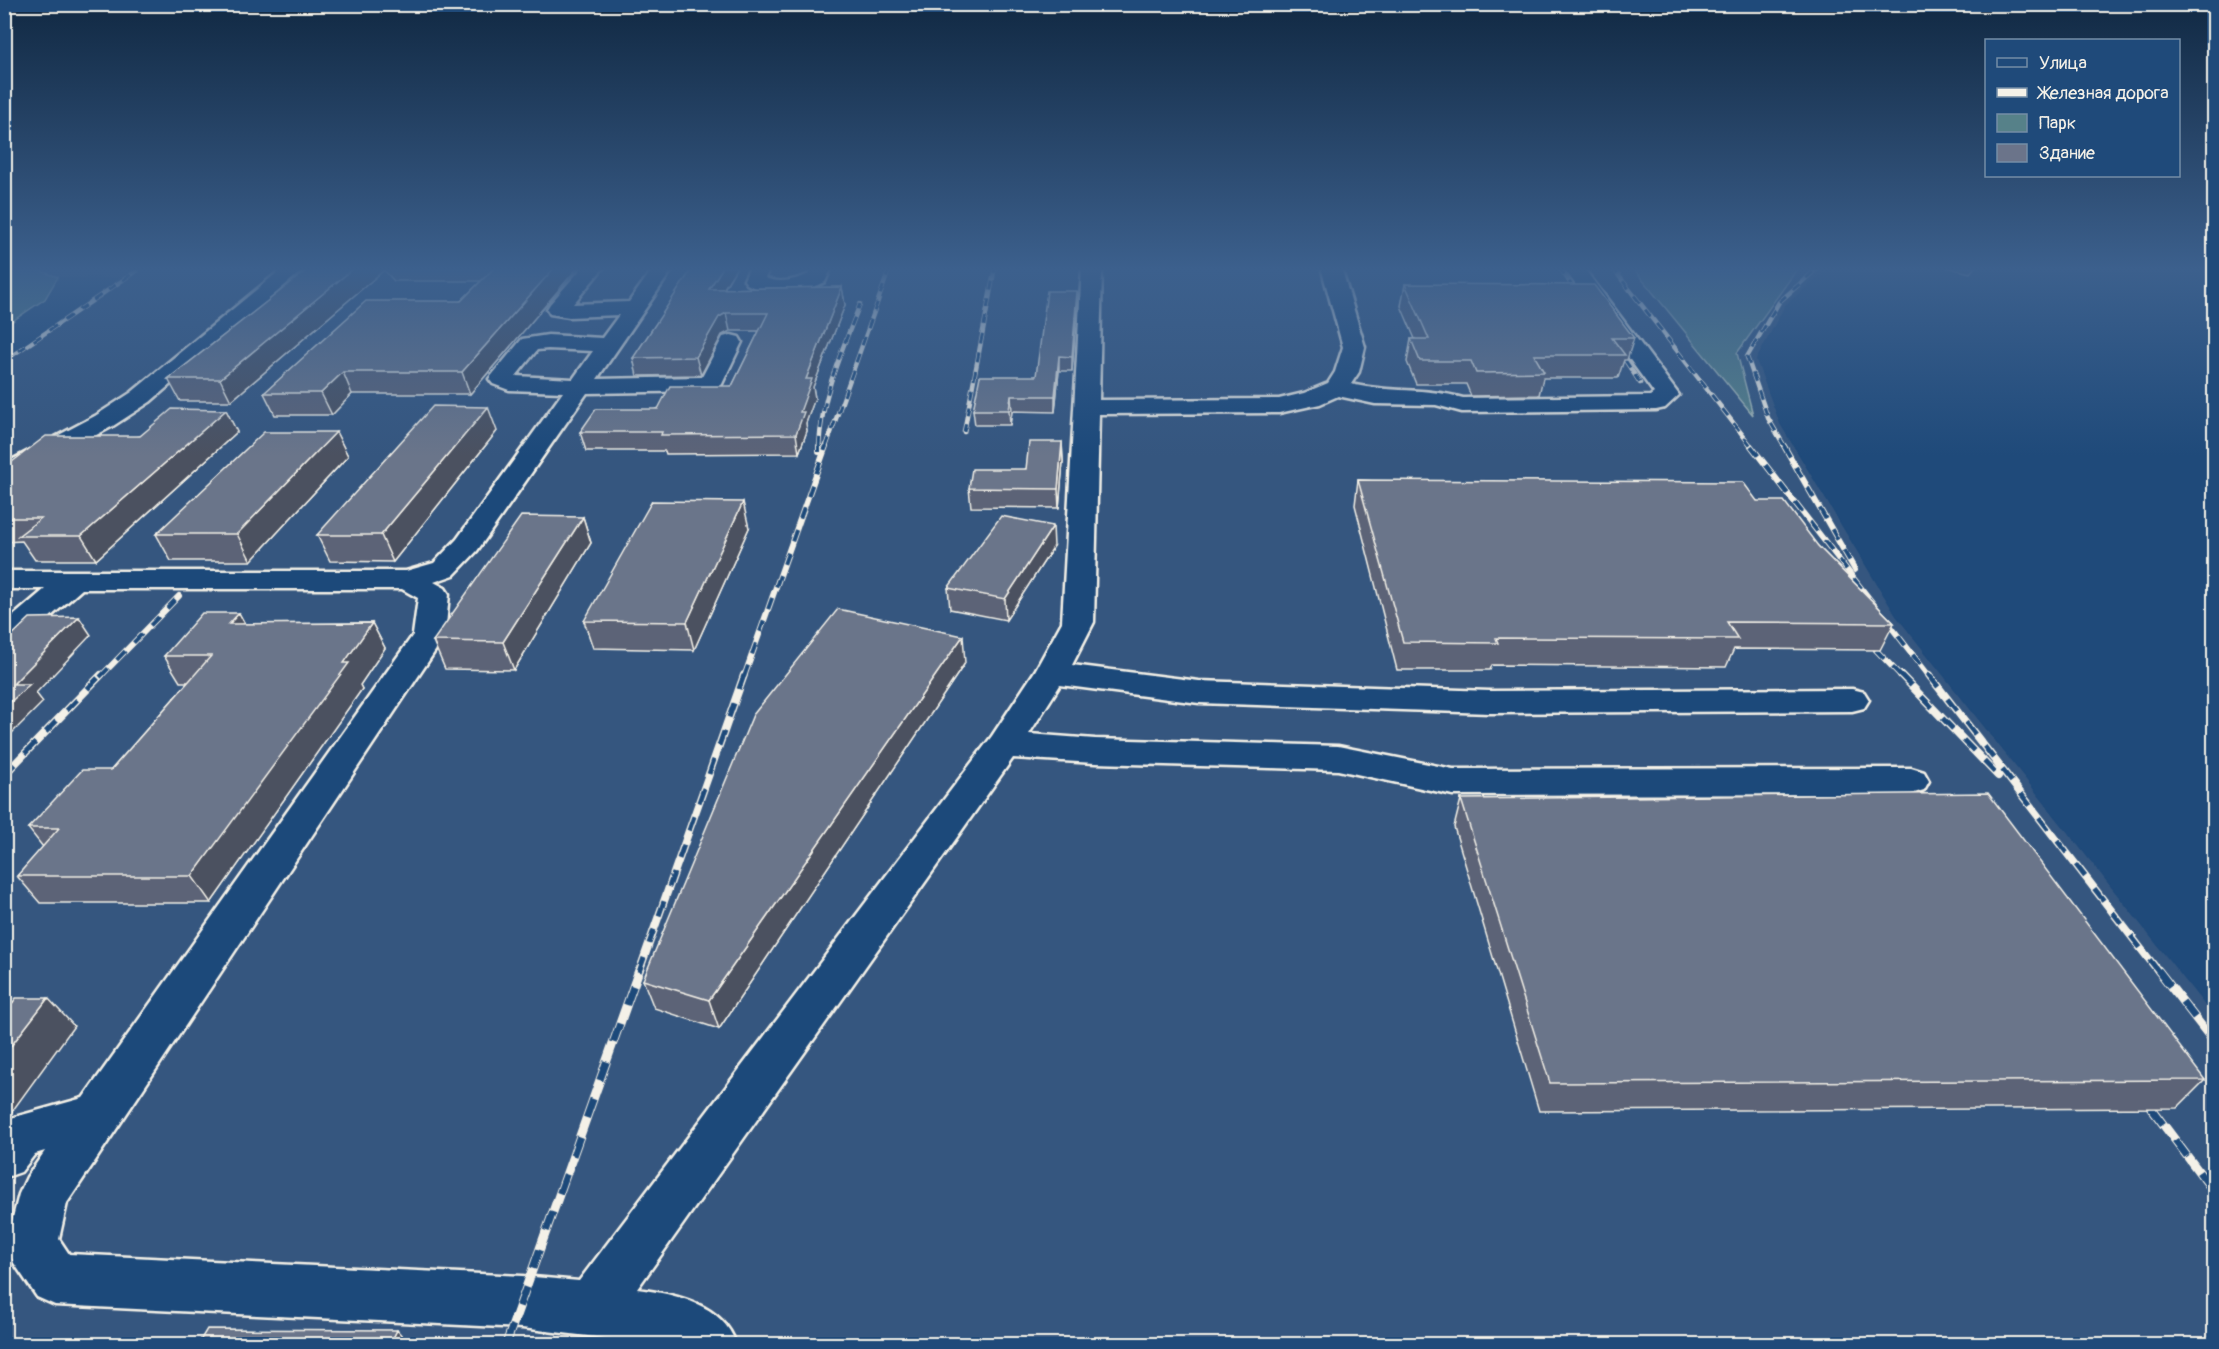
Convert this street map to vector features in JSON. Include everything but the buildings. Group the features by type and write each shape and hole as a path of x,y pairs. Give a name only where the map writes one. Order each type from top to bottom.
{"lane":[{"path":"4,476 21,464 104,421 141,398 222,330"},
{"path":"4,580 408,580 444,569 467,545 620,330"},
{"path":"591,1309 1004,746 1051,673 1078,622 1090,330"},
{"path":"1087,407 1279,406 1311,399 1336,388 1347,372 1354,347 1349,330"},
{"path":"1336,388 1375,397 1437,398 1461,405 1656,404 1667,395 1619,330"},
{"path":"609,345 548,342 530,345 501,380 509,383 580,386 710,384 731,342"},
{"path":"4,641 74,580"},
{"path":"408,580 434,594 429,636 44,1194 32,1245 55,1279 522,1302 675,1321 709,1344"},
{"path":"1051,673 1199,693 1490,702 1852,700"},
{"path":"1004,746 1106,752 1338,758 1453,782 1911,781"},
{"path":"4,1156 20,1136 97,1116"}],"shaded area":[{"path":"45,330 1772,330 1756,360 1780,424 1896,616 2214,1017 2214,1344 5,1344 5,358"}],"green space":[{"path":"1683,330 1754,330 1737,353 1753,415"}],"railway":[{"path":"4,361 50,330"},
{"path":"819,447 828,391 850,330"},
{"path":"826,447 868,330"},
{"path":"964,432 983,330"},
{"path":"1661,330 1752,447"},
{"path":"1763,330 1747,357 1768,418 1785,447"},
{"path":"1625,360 1640,383"},
{"path":"744,677 826,446"},
{"path":"1751,446 1930,677"},
{"path":"1784,446 1855,570"},
{"path":"819,447 819,452"},
{"path":"100,677 179,596"},
{"path":"1876,650 1902,677"},
{"path":"4,775 101,675"},
{"path":"639,972 744,675"},
{"path":"1901,675 1998,776"},
{"path":"1929,675 2159,972"},
{"path":"506,1344 639,970"},
{"path":"2158,970 2214,1042"},
{"path":"2151,1108 2214,1192"}]}
